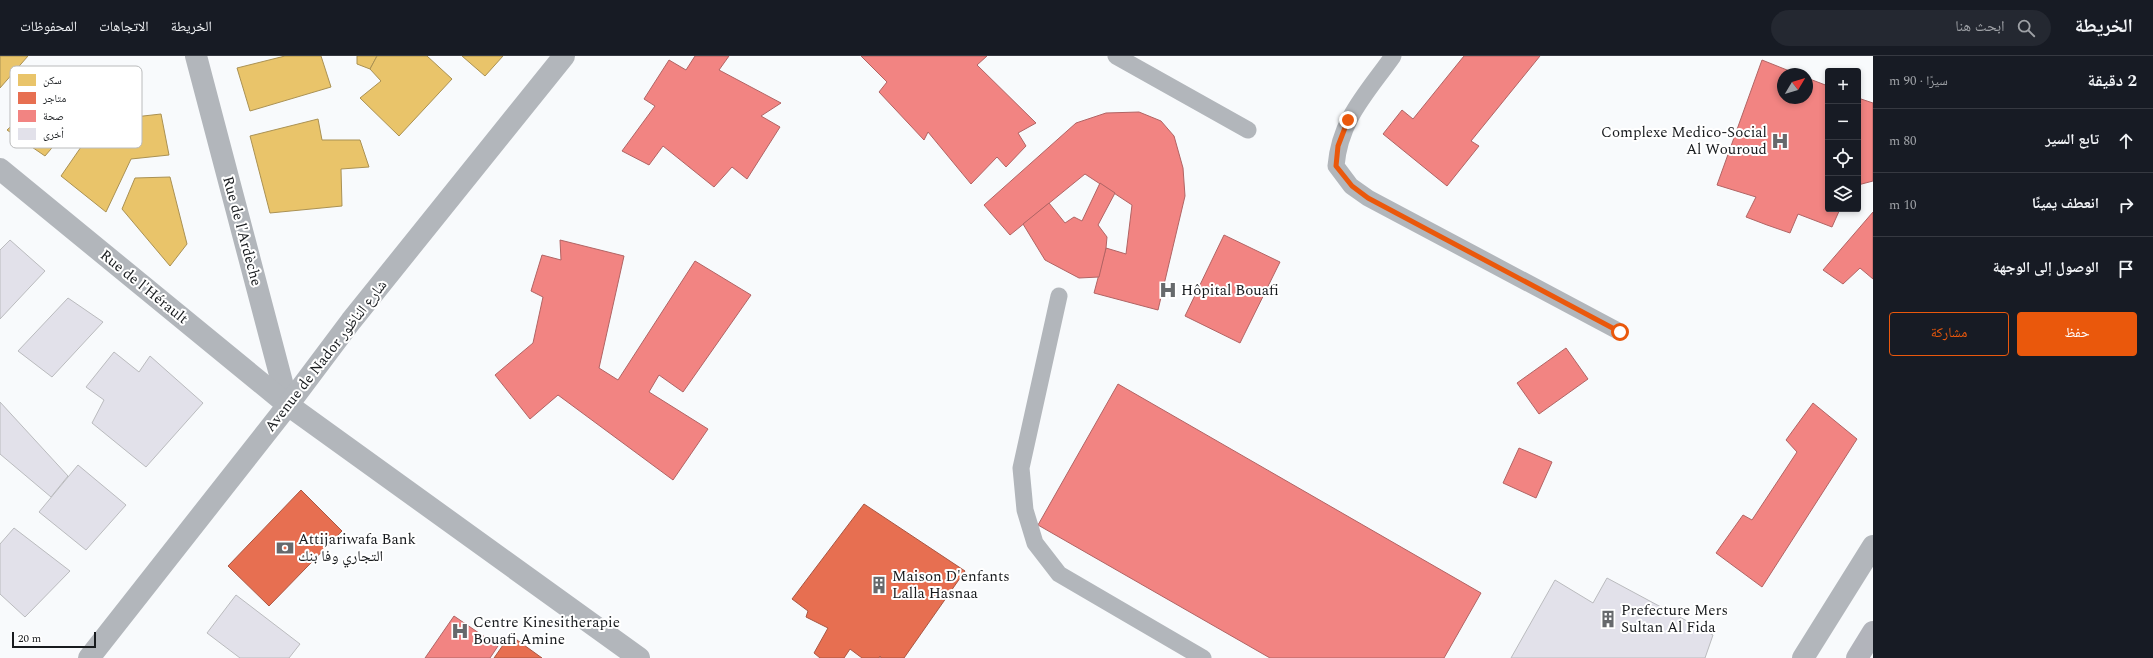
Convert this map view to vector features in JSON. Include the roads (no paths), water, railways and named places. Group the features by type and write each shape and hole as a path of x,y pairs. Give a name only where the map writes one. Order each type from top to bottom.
{"main road":[{"path":"1857,658 1873,632"}],"street":[{"name":"Rue de l'Ardèche","path":"196,56 288,405"},
{"name":"Avenue de Nador شارع الناظور","path":"89,658 288,405 352,321 564,56"},
{"name":"Rue de l'Hérault","path":"0,169 288,405 639,658"},
{"path":"1803,658 1873,546"}],"lane":[{"path":"1116,56 1248,130"},
{"path":"1394,56 1348,120 1338,146 1336,166 1352,186 1368,198 1620,332"},
{"path":"1059,296 1021,468 1025,510 1035,543 1059,574 1203,658"}],"place":[{"name":"Complexe Medico-Social Al Wouroud","path":"1780,141"},
{"name":"Hôpital Bouafi","path":"1168,290"},
{"name":"Attijariwafa Bank التجاري وفا بنك","path":"285,548"},
{"name":"Maison D'enfants Lalla Hasnaa","path":"879,585"},
{"name":"Prefecture Mers Sultan Al Fida","path":"1608,619"},
{"name":"Centre Kinesitherapie Bouafi Amine","path":"460,631"}]}
